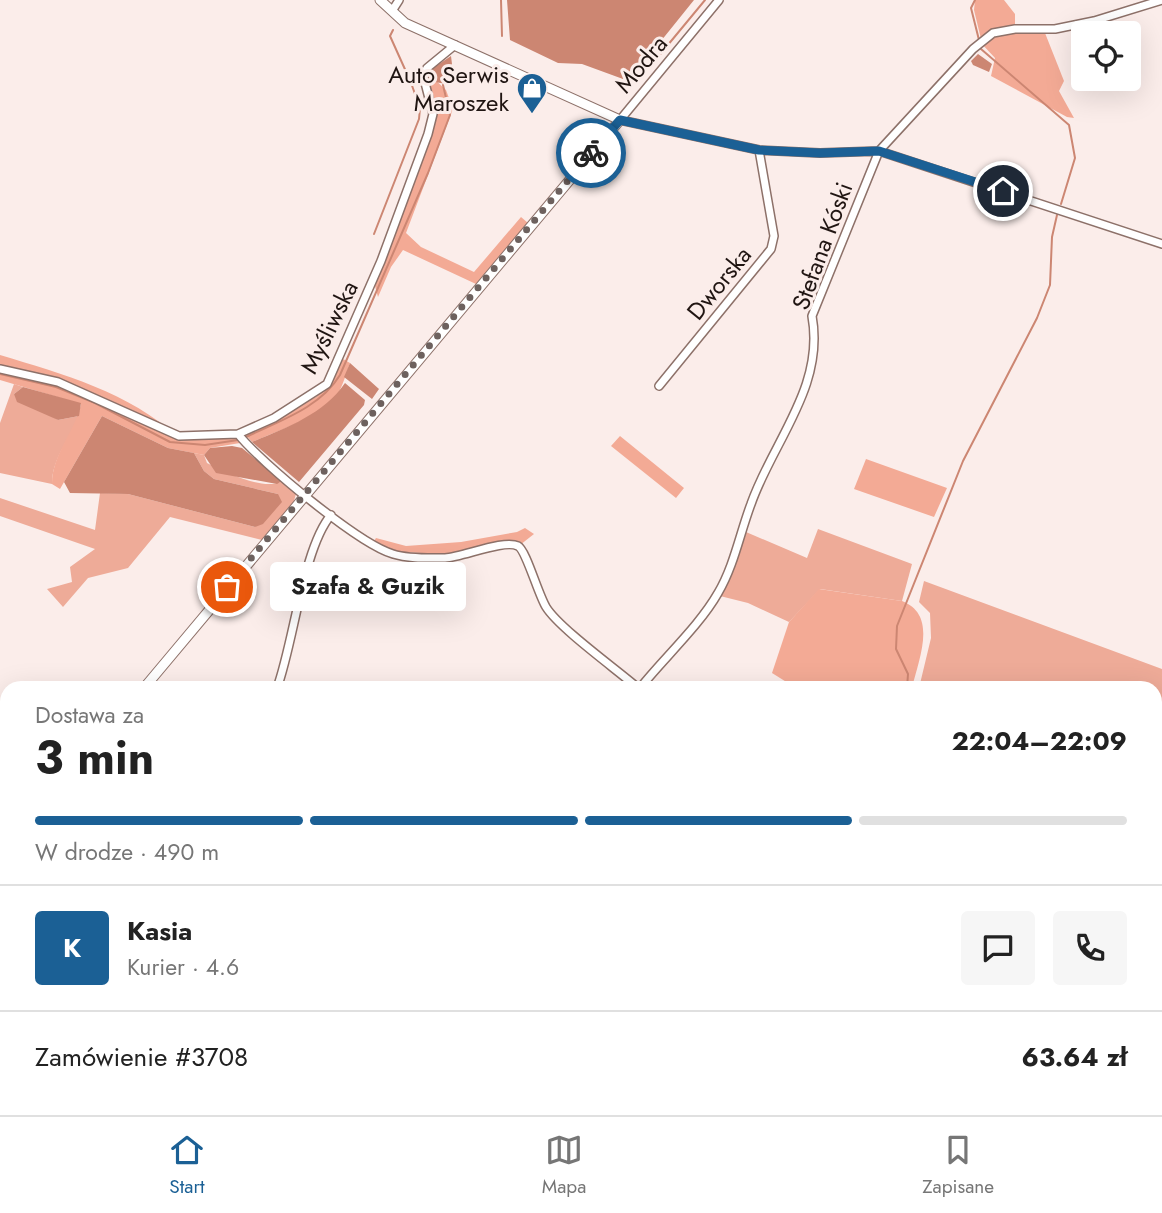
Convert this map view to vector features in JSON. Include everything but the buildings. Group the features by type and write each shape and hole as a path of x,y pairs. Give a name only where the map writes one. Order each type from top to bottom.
{"street":[{"path":"380,0 405,23 620,120 759,150 820,153 879,151 1162,244"},
{"path":"392,11 399,0"},
{"name":"Modra","path":"620,120 719,0"},
{"name":"Stefana Kóski","path":"645,681 718,593 751,501 796,413 814,361 816,338 812,316 879,151 973,49 993,33 1015,29 1055,29 1094,21 1162,0"},
{"name":"Myśliwska","path":"0,369 58,382 179,436 238,434 274,418 327,384 381,261 428,134 433,114 423,75 427,68 455,46"},
{"path":"150,681 620,120"},
{"name":"Dworska","path":"659,386 771,249 774,236 759,150"},
{"path":"238,434 331,515 374,546 393,554 449,558 507,544 517,545 525,552 535,589 548,611 631,681"},
{"path":"279,681 288,659 316,538 331,515"}],"shaded area":[{"path":"507,0 694,0 632,77 623,79 582,64 558,63 510,40"},
{"path":"975,0 1004,0 1015,14 1015,27 981,39 974,10"},
{"path":"1015,31 1045,33 1064,81 1059,91 1074,118 1067,117 991,76 995,58 981,43 994,35"},
{"path":"978,54 992,64 989,72 973,65 971,61"},
{"path":"451,56 452,64 446,84 435,82 431,76 433,68"},
{"path":"433,68 431,76 446,90 453,109 406,233 421,247 474,272 521,217 528,223 476,284 403,250 391,267 378,297 375,286 435,114 426,74 428,69"},
{"path":"0,355 94,386 139,408 179,438 235,437 240,443 210,448 204,455 168,448 102,416 60,489 52,484 53,473 81,404 0,380"},
{"path":"343,359 350,363 340,390 328,405 296,423 252,442 245,434 316,397 329,385"},
{"path":"350,363 379,389 372,399 344,377"},
{"path":"345,383 365,400 364,405 299,482 252,442 315,412"},
{"path":"14,384 23,387 14,394 58,420 79,416 58,457 52,484 0,473 0,423"},
{"path":"23,387 81,403 79,416 58,420 17,402 14,394"},
{"path":"102,416 168,448 194,453 204,471 214,479 278,494 282,502 263,524 255,527 128,494 70,493 64,482"},
{"path":"620,436 684,488 676,498 611,446"},
{"path":"210,448 242,448 282,481 277,484 216,473 204,455"},
{"path":"194,453 204,455 207,463 244,479 265,484 282,481 296,494 293,504 262,540 170,517 128,568 88,578 63,607 47,589 72,582 70,567 95,549 0,516 0,498 95,530 100,493 128,494 255,527 278,494 214,479 204,471"},
{"path":"866,459 947,488 934,517 854,489"},
{"path":"525,528 534,534 520,545 449,554 395,552 374,541 376,538 406,546 461,542 517,532"},
{"path":"818,529 912,564 902,601 820,589 789,622 748,603 720,596 746,532 807,558"},
{"path":"924,581 1162,669 1162,681 921,681 931,638 930,613 919,602"},
{"path":"819,589 902,601 920,616 923,627 921,651 914,681 785,681 772,673 789,622"}],"waterway":[{"path":"501,0 502,36"},
{"path":"648,69 705,0"},
{"path":"975,0 971,8 979,40"},
{"path":"393,30 390,36 408,76"},
{"path":"981,49 1069,125 1075,158 1061,204"},
{"path":"374,234 419,119 420,108 410,80"},
{"path":"246,437 310,405 322,396 340,375 428,173 450,115 443,85"},
{"path":"908,681 908,674 896,649 897,626 963,461 1037,318 1050,285 1052,237 1057,215"},
{"path":"0,374 56,387 95,403 170,442 205,445 238,440"}],"way so far":[{"path":"227,587 591,153"}],"place":[{"name":"Auto Serwis Maroszek","path":"532,115"},
{"name":"Szafa & Guzik","path":"227,587"}],"route":[{"path":"591,153 620,120 759,150 820,153 879,151 1003,191"}]}
